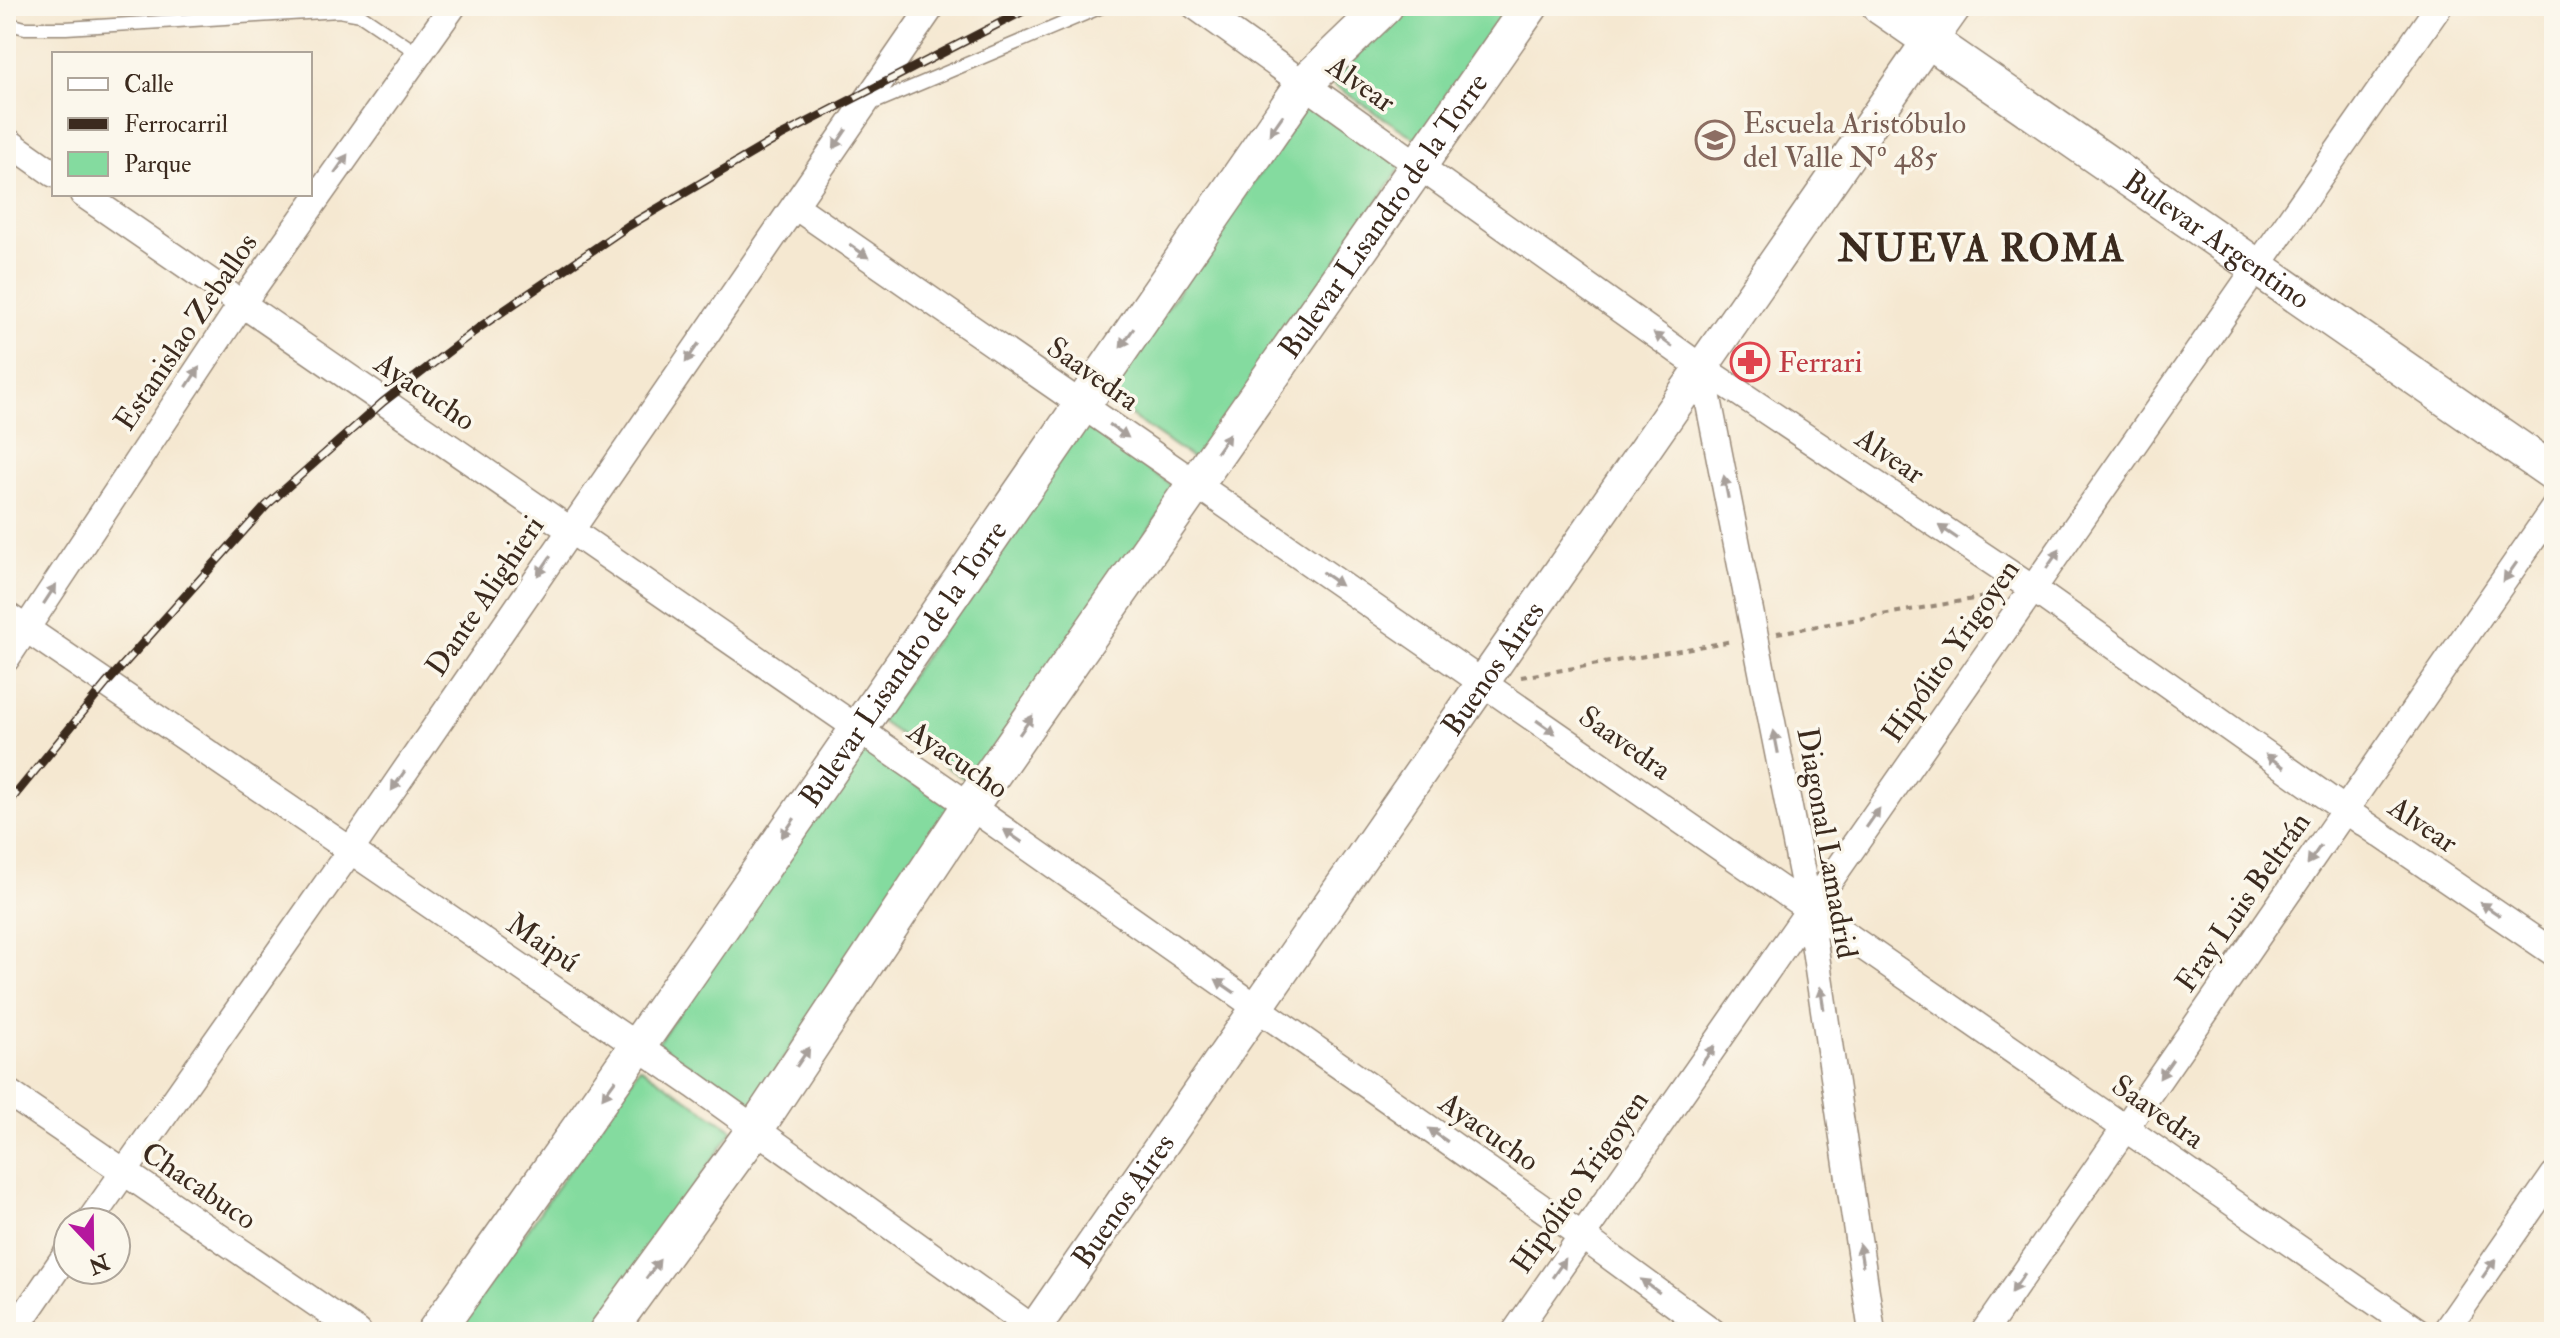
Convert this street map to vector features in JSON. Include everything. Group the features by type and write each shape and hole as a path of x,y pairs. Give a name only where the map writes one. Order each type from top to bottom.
{"main road":[{"name":"Bulevar Lisandro de la Torre","path":"435,1332 639,1047 855,729 1304,84 1385,6"},
{"name":"Bulevar Lisandro de la Torre","path":"607,1332 756,1128 970,806 1530,6"},
{"name":"Bulevar Argentino","path":"1880,6 1936,18 2554,473"},
{"name":"Bulevar Argentino","path":"2264,259 2554,448"}],"street":[{"name":"Estanislao Zeballos","path":"6,659 16,623 453,6"},
{"name":"Dante Alighieri","path":"100,1206 350,851 932,6"},
{"name":"Alvear","path":"1195,6 1702,368 2033,589 2345,810 2554,953"},
{"name":"Hipólito Yrigoyen","path":"1515,1332 2439,6"},
{"name":"Buenos Aires","path":"1035,1331 1702,368 1936,18"},
{"path":"6,140 52,173"},
{"name":"Ayacucho","path":"86,196 970,806 1582,1236 1713,1332"},
{"name":"Saavedra","path":"795,206 2419,1332"},
{"name":"Diagonal Lamadrid","path":"1702,368 1809,909 1872,1332"},
{"name":"Fray Luis Beltrán","path":"1984,1332 2554,508"},
{"name":"Maipú","path":"16,623 756,1128 1035,1331"},
{"name":"Chacabuco","path":"6,1091 358,1332"},
{"path":"2445,1332 2554,1175"},
{"path":"13,1332 52,1275"}],"lane":[{"path":"861,109 1104,6"},
{"path":"6,23 25,28 66,28 339,11 361,15 419,54"}],"green space":[{"path":"1408,6 1513,6 1419,141 1329,82"},
{"path":"1309,102 1402,166 1198,462 1105,398"},
{"path":"1083,425 1177,489 973,785 880,721"},
{"path":"861,747 954,810 750,1107 658,1043"},
{"path":"640,1067 733,1130 594,1332 457,1332"}],"railway":[{"path":"6,806 106,684 267,505 383,402 480,327 628,226 781,136 1033,6"}],"place":[{"name":"Escuela Aristóbulo del Valle Nº 485","path":"1715,140"},
{"name":"Ferrari","path":"1750,362"}],"district":[{"name":"NUEVA ROMA","path":"1982,249"}]}
